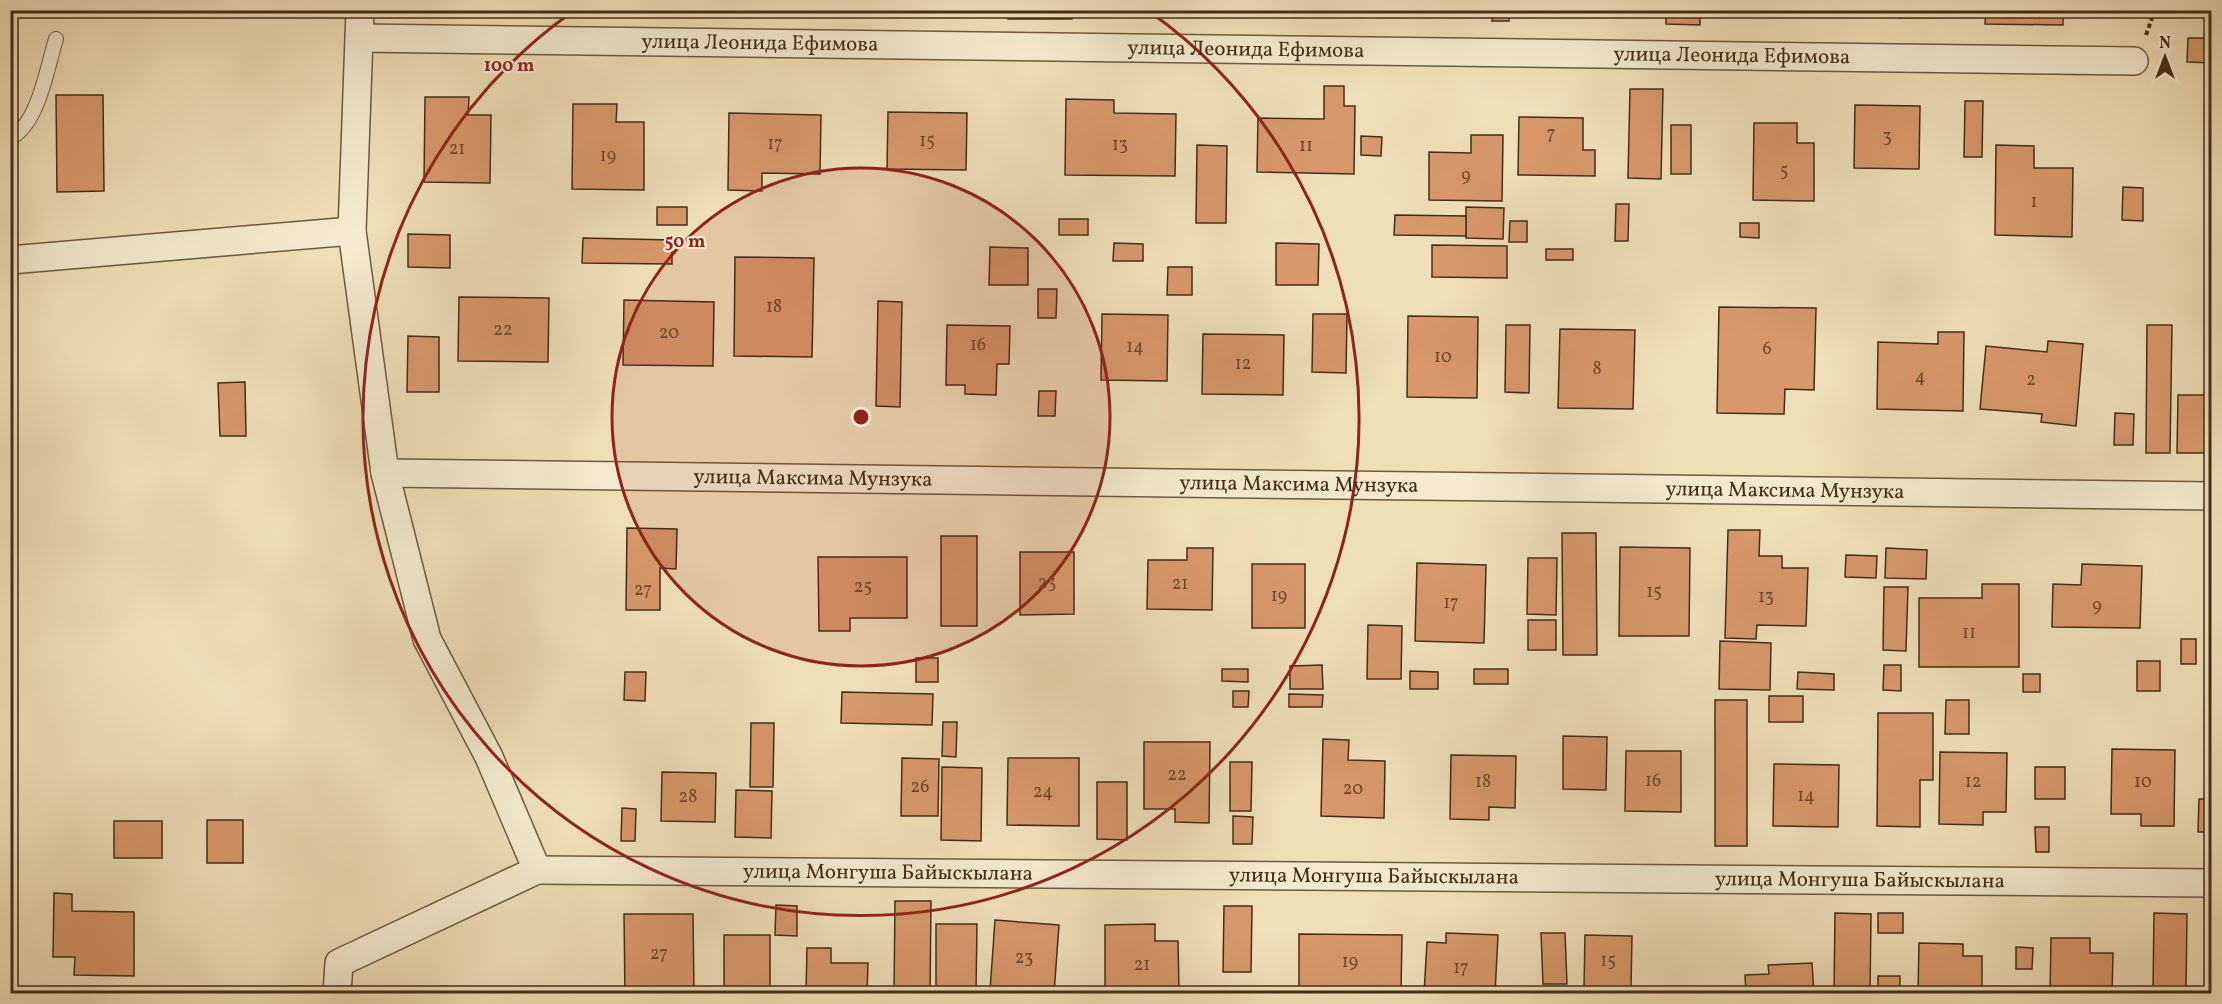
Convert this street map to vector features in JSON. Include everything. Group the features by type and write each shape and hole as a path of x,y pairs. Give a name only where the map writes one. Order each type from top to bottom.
{"street":[{"path":"337,993 339,963 537,870 489,757 427,639 385,473 352,231 360,10"},
{"name":"улица Леонида Ефимова","path":"360,38 2134,61"},
{"path":"10,260 352,231"},
{"name":"улица Максима Мунзука","path":"385,473 2211,496"},
{"name":"улица Монгуша Байыскылана","path":"537,870 2211,883"}],"lane":[{"path":"10,138 25,128 33,114 56,39"}],"building":[{"path":"1008,10 1072,10 1072,19 1008,19"},
{"path":"1493,10 1509,10 1509,21 1492,21"},
{"path":"1666,10 1700,10 1700,25 1666,24"},
{"path":"1899,10 1967,10 1967,17 1899,18"},
{"path":"1986,10 2063,10 2063,25 1985,24"},
{"path":"2188,38 2212,38 2212,63 2187,62"},
{"path":"1324,86 1344,86 1344,106 1355,106 1354,174 1257,172 1258,118 1324,119"},
{"path":"1630,89 1663,89 1661,179 1628,178"},
{"path":"56,95 103,95 104,191 57,192"},
{"path":"425,97 469,97 468,115 491,115 490,183 424,182"},
{"path":"1066,99 1114,100 1114,113 1176,114 1175,176 1065,175"},
{"path":"1965,101 1983,101 1982,157 1964,157"},
{"path":"573,104 617,104 616,122 644,122 644,190 572,189"},
{"path":"1855,105 1920,106 1919,169 1854,168"},
{"path":"888,112 967,113 966,170 887,169"},
{"path":"729,113 821,115 820,174 762,173 762,191 728,190"},
{"path":"1519,117 1583,118 1583,150 1595,150 1595,176 1518,175"},
{"path":"1754,123 1797,123 1797,143 1814,143 1814,201 1753,200"},
{"path":"1671,125 1691,125 1691,174 1671,174"},
{"path":"1471,135 1503,135 1502,201 1429,200 1429,152 1471,153"},
{"path":"1361,136 1382,137 1381,156 1361,155"},
{"path":"1197,145 1227,146 1226,223 1196,223"},
{"path":"1996,145 2034,146 2034,168 2073,168 2072,237 1995,235"},
{"path":"2123,187 2143,188 2143,221 2122,220"},
{"path":"1616,204 1629,204 1628,241 1615,241"},
{"path":"657,207 687,207 687,225 657,225"},
{"path":"1466,207 1504,208 1503,239 1466,238"},
{"path":"1395,215 1466,216 1466,236 1394,235"},
{"path":"1059,219 1088,219 1088,235 1059,235"},
{"path":"1510,221 1527,221 1527,242 1509,242"},
{"path":"1740,223 1759,223 1759,238 1740,237"},
{"path":"408,234 450,235 450,268 408,267"},
{"path":"583,238 672,240 672,264 582,263"},
{"path":"1114,243 1143,244 1143,261 1113,261"},
{"path":"1276,243 1319,244 1318,285 1276,285"},
{"path":"1432,245 1507,246 1507,278 1432,277"},
{"path":"990,247 1028,248 1028,285 989,285"},
{"path":"1546,249 1573,249 1573,260 1546,260"},
{"path":"735,257 814,258 812,357 734,356"},
{"path":"1168,267 1192,267 1192,295 1167,295"},
{"path":"1038,289 1057,289 1056,318 1038,318"},
{"path":"459,297 549,298 548,362 458,361"},
{"path":"624,300 714,302 713,366 623,365"},
{"path":"878,301 902,302 900,407 876,406"},
{"path":"1719,307 1816,308 1814,390 1785,389 1784,414 1717,413"},
{"path":"1102,314 1168,315 1167,381 1101,380"},
{"path":"1313,314 1347,314 1346,373 1312,372"},
{"path":"1408,316 1478,317 1477,398 1407,397"},
{"path":"947,325 1010,326 1009,364 997,364 996,395 965,394 965,385 946,385"},
{"path":"1506,325 1530,325 1529,393 1505,392"},
{"path":"2147,325 2172,325 2170,453 2146,453"},
{"path":"2206,326 2212,326 2212,362 2205,362"},
{"path":"1560,329 1635,330 1633,409 1558,408"},
{"path":"1938,332 1964,332 1963,411 1877,409 1878,342 1938,344"},
{"path":"1203,334 1284,335 1283,395 1202,394"},
{"path":"408,336 439,337 439,392 407,392"},
{"path":"2048,341 2083,344 2076,426 2041,422 2042,414 1980,409 1986,346 2047,352"},
{"path":"245,382 246,436 220,436 218,383"},
{"path":"1039,391 1056,391 1055,416 1038,416"},
{"path":"2178,395 2212,395 2212,453 2177,453"},
{"path":"2115,413 2134,414 2133,445 2114,445"},
{"path":"627,528 677,529 676,569 660,568 660,610 626,610"},
{"path":"1728,530 1760,530 1759,556 1782,556 1782,568 1808,568 1806,626 1757,625 1756,639 1725,638"},
{"path":"1562,533 1596,533 1597,655 1563,655"},
{"path":"941,536 977,536 977,626 941,626"},
{"path":"1620,547 1690,548 1689,636 1619,636"},
{"path":"1187,548 1213,548 1212,610 1147,609 1148,560 1187,560"},
{"path":"1886,548 1927,550 1926,579 1885,578"},
{"path":"1020,552 1074,552 1074,614 1020,615"},
{"path":"1846,555 1877,556 1876,578 1845,577"},
{"path":"818,557 907,557 907,618 850,618 850,631 819,631"},
{"path":"1528,558 1557,558 1556,615 1527,614"},
{"path":"1417,563 1486,565 1484,643 1415,641"},
{"path":"1252,564 1305,564 1305,628 1252,628"},
{"path":"2082,564 2142,566 2140,628 2052,627 2053,584 2081,585"},
{"path":"1982,584 2019,584 2019,667 1919,667 1919,598 1982,598"},
{"path":"1884,587 1908,587 1906,651 1883,650"},
{"path":"1528,620 1556,620 1556,650 1528,650"},
{"path":"1368,625 1402,626 1401,679 1367,679"},
{"path":"2181,639 2196,639 2196,664 2181,664"},
{"path":"1720,641 1771,643 1770,690 1719,689"},
{"path":"916,658 938,658 938,682 916,682"},
{"path":"2137,661 2160,661 2160,691 2137,691"},
{"path":"1322,665 1323,689 1290,689 1290,666"},
{"path":"1884,665 1901,665 1901,691 1883,690"},
{"path":"1222,669 1248,669 1248,682 1222,681"},
{"path":"1474,669 1508,669 1508,684 1474,684"},
{"path":"1410,671 1438,672 1438,689 1410,689"},
{"path":"2207,671 2212,671 2212,694 2207,694"},
{"path":"625,672 646,672 645,701 624,700"},
{"path":"1798,672 1834,674 1834,690 1797,689"},
{"path":"2023,674 2040,674 2040,692 2023,692"},
{"path":"1233,691 1249,691 1248,707 1233,707"},
{"path":"842,692 933,694 932,725 841,723"},
{"path":"1289,694 1323,695 1322,707 1289,707"},
{"path":"1769,696 1803,696 1803,722 1769,722"},
{"path":"1715,700 1747,700 1747,846 1715,846"},
{"path":"1946,700 1969,700 1969,734 1945,734"},
{"path":"1878,713 1933,713 1933,780 1920,780 1920,827 1877,826"},
{"path":"943,722 957,722 956,757 942,756"},
{"path":"751,723 774,723 773,787 750,787"},
{"path":"1563,736 1607,737 1606,790 1563,789"},
{"path":"1323,739 1349,740 1348,760 1385,761 1384,818 1321,816"},
{"path":"1144,742 1210,742 1209,823 1175,822 1175,809 1144,809"},
{"path":"2112,749 2175,750 2174,826 2141,826 2141,814 2111,814"},
{"path":"1626,751 1681,751 1681,812 1625,811"},
{"path":"1940,752 2007,753 2006,812 1983,812 1983,825 1939,824"},
{"path":"1451,755 1516,756 1515,808 1489,807 1489,820 1450,819"},
{"path":"902,758 939,759 938,816 901,816"},
{"path":"1008,758 1079,758 1079,826 1007,825"},
{"path":"1230,762 1252,762 1251,811 1230,811"},
{"path":"1774,764 1839,765 1838,827 1773,826"},
{"path":"942,767 982,768 981,841 941,840"},
{"path":"2035,767 2065,767 2065,799 2035,799"},
{"path":"662,772 716,773 715,822 661,821"},
{"path":"1097,782 1127,782 1127,840 1097,839"},
{"path":"736,790 772,791 771,838 735,837"},
{"path":"2199,799 2212,799 2212,832 2198,832"},
{"path":"622,808 636,809 635,841 621,841"},
{"path":"1233,816 1253,817 1252,844 1233,844"},
{"path":"207,820 243,820 243,863 207,863"},
{"path":"114,821 162,821 162,858 114,858"},
{"path":"2035,827 2049,827 2049,852 2036,852"},
{"path":"54,893 72,894 72,911 134,912 134,976 74,975 75,957 53,957"},
{"path":"895,901 931,901 930,994 894,994"},
{"path":"776,905 797,906 797,936 775,935"},
{"path":"1224,906 1252,906 1251,972 1223,972"},
{"path":"1835,913 1871,914 1870,994 1834,994"},
{"path":"1878,913 1903,913 1903,933 1878,933"},
{"path":"2154,913 2187,914 2186,990 2153,990"},
{"path":"624,914 693,914 694,994 625,994"},
{"path":"995,920 1059,925 1054,994 990,991"},
{"path":"936,924 977,924 976,994 936,994"},
{"path":"1155,924 1155,941 1178,941 1179,990 1105,991 1105,925"},
{"path":"1446,933 1498,935 1495,994 1424,994 1427,942 1446,943"},
{"path":"1541,933 1565,933 1567,984 1543,984"},
{"path":"1299,934 1402,935 1401,994 1372,994 1372,990 1299,989"},
{"path":"724,935 770,935 770,994 724,994"},
{"path":"1585,935 1632,936 1631,988 1584,987"},
{"path":"2051,938 2090,938 2090,953 2113,953 2112,994 2050,994"},
{"path":"1919,943 1963,944 1963,956 1982,956 1982,994 1918,994"},
{"path":"2016,947 2033,948 2032,969 2016,969"},
{"path":"807,948 831,948 831,963 868,963 867,994 806,994"},
{"path":"1812,963 1814,994 1746,994 1745,975 1769,974 1768,965"},
{"path":"1878,976 1900,976 1900,994 1878,994"}]}
